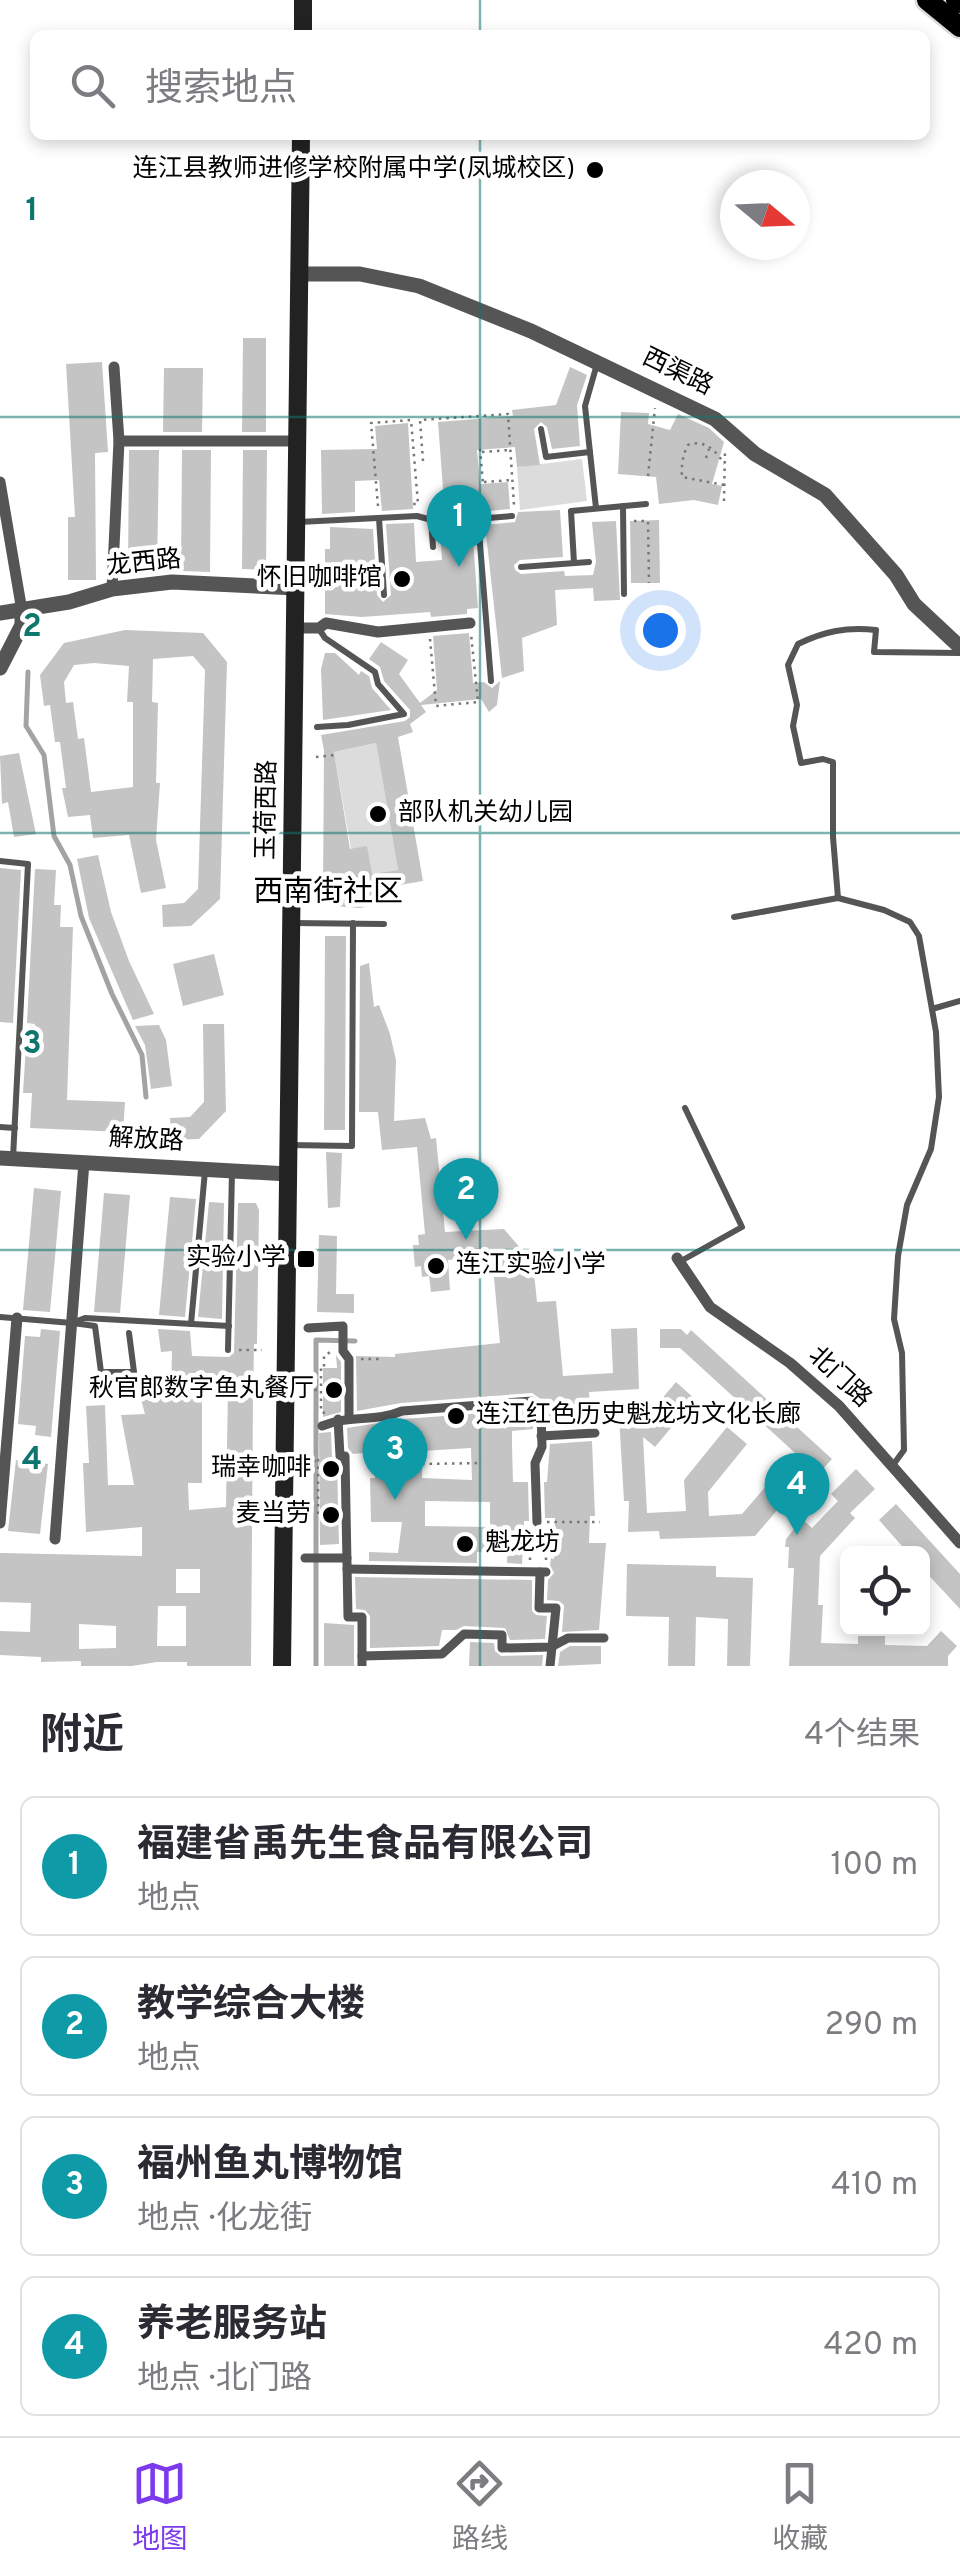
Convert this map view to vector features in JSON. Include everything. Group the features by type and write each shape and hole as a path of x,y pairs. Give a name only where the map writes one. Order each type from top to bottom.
{"main road":[{"path":"302,30 303,0"},
{"path":"927,0 960,27"},
{"name":"玉荷西路","path":"282,1666 301,140"}],"street":[{"name":"西渠路","path":"298,274 360,274 418,286 531,331 715,420 755,454 825,495 896,575 924,614 960,650"},
{"path":"112,589 119,441 114,368"},
{"path":"119,441 297,441"},
{"path":"0,482 22,611 22,625 0,668"},
{"name":"龙西路","path":"0,612 69,602 112,589 172,582 296,588"},
{"path":"296,628 318,628 326,623 378,632 470,623"},
{"name":"解放路","path":"6,1158 288,1174"},
{"path":"56,1539 84,1162"},
{"name":"北门路","path":"678,1260 710,1307 790,1363 827,1395 960,1543"},
{"path":"0,1523 17,1318"},
{"path":"308,1328 343,1326 347,1355 340,1456 345,1456 348,1617 362,1617 362,1661 442,1654 464,1634 502,1635 502,1648 551,1647 568,1638 604,1638"},
{"path":"323,1426 344,1419 387,1417 402,1410 532,1401 532,1408 541,1408 542,1448 535,1463 538,1522"},
{"path":"542,1436 595,1433"},
{"path":"308,1558 538,1572 539,1608 556,1608 550,1666"}],"lane":[{"path":"596,508 585,406 597,362"},
{"path":"542,429 546,458 590,452"},
{"path":"574,563 571,510 646,504"},
{"path":"623,506 624,594"},
{"path":"296,522 512,516"},
{"path":"379,518 384,595"},
{"path":"478,519 490,682"},
{"path":"431,520 433,547"},
{"path":"521,567 590,562"},
{"path":"317,727 348,726 404,714 378,684 375,672 325,638 318,628"},
{"path":"838,898 833,762 823,759 802,764 793,726 797,705 788,665 798,644 821,633 850,628 876,630 874,652 960,650"},
{"path":"0,861 28,864 15,1128 6,1158"},
{"path":"734,917 838,898 884,910 910,922 919,936 936,1032 939,1097 930,1149 907,1206 898,1256 894,1319 902,1353 904,1450 892,1466"},
{"path":"291,922 384,924"},
{"path":"288,1145 352,1146 353,924"},
{"path":"932,1009 960,1001"},
{"path":"678,1260 742,1227 685,1108"},
{"path":"0,1127 15,1128"},
{"path":"191,1324 205,1169"},
{"path":"228,1350 232,1171"},
{"path":"0,1317 95,1326 101,1372 134,1372 130,1333"},
{"path":"72,1322 85,1318 228,1326"}],"path":[{"path":"648,476 655,407 662,394"},
{"path":"424,460 420,420 508,414 512,516"},
{"path":"379,518 371,423 412,420 418,504 405,505"},
{"path":"724,502 724,453 735,437"},
{"path":"724,464 708,446 694,443 688,445 682,477 724,485"},
{"path":"706,458 708,446"},
{"path":"510,450 480,451 482,483 512,480"},
{"path":"378,507 391,506"},
{"path":"629,526 629,521 648,520 649,583"},
{"path":"429,627 436,706 450,705 478,702 470,623"},
{"path":"316,757 335,755"},
{"path":"228,1350 262,1350"},
{"path":"323,1368 329,1351 380,1359"},
{"path":"323,1362 323,1426"},
{"path":"310,1390 321,1390"},
{"path":"308,1460 318,1460 318,1518"},
{"path":"422,1464 482,1463"},
{"path":"538,1572 530,1522 600,1522"},
{"path":"538,1572 546,1552 552,1552 552,1522"}],"shaded area":[{"path":"582,459 587,501 520,510 517,467"},
{"path":"376,743 398,870 386,872 388,887 374,890 351,849 334,752"}],"building":[{"path":"243,338 266,338 266,432 242,432"},
{"path":"102,362 108,452 95,453 96,580 68,580 68,517 75,517 66,364"},
{"path":"570,367 587,375 577,405 580,446 552,449 547,427 541,422 534,429 540,465 517,467 515,447 477,450 480,484 508,482 510,509 445,515 438,422 513,416 512,410 556,405"},
{"path":"164,368 203,368 202,432 163,432"},
{"path":"621,412 649,413 648,424 670,430 678,414 709,428 724,442 712,484 722,486 718,505 694,500 659,504 656,477 618,474"},
{"path":"408,423 413,509 382,511 379,480 355,481 355,512 322,514 321,450 377,449 375,426"},
{"path":"129,450 159,450 157,572 128,573"},
{"path":"182,450 211,450 210,572 181,571"},
{"path":"243,450 267,450 266,570 242,569"},
{"path":"560,510 563,557 520,560 514,565 515,570 521,574 564,571 565,576 593,575 596,562 592,522 616,521 620,600 594,601 593,588 555,590 557,625 522,638 524,671 502,678 485,525 515,522 518,512"},
{"path":"659,520 660,583 631,583 630,521"},
{"path":"414,523 416,562 442,560 440,529 472,526 478,608 467,609 467,614 431,617 430,612 362,617 325,614 325,549 330,549 330,527 373,529 377,595 383,602 391,595 386,524"},
{"path":"125,630 203,633 227,662 220,899 191,926 163,927 162,905 184,903 198,889 205,670 193,656 153,659 152,702 158,703 156,783 160,783 156,840 166,888 141,893 129,835 93,838 90,815 68,817 60,742 55,742 50,705 44,706 40,675 64,643","holes":["74,665 129,666 127,702 133,702 133,787 91,792 84,738 78,739 73,702 66,703 64,682"]},
{"path":"469,633 473,683 484,682 492,688 500,681 497,705 489,712 481,699 421,705 426,712 410,724 413,732 398,737 423,881 388,887 391,902 360,908 334,906 323,893 321,735 410,717 410,710 384,681 380,667 369,659 381,642 408,660 399,674 420,703 437,690 433,636","holes":["376,743 398,870 372,874 367,846 350,849 334,752"]},
{"path":"325,653 335,653 359,675 361,671 369,676 372,688 391,710 323,720 321,669"},
{"path":"19,753 36,834 14,837 8,802 2,804 0,756"},
{"path":"98,855 111,912 154,1014 133,1020 89,918 77,859"},
{"path":"0,868 21,870 13,1023 0,1022"},
{"path":"35,869 56,870 54,905 61,905 60,927 73,927 67,1100 125,1102 123,1132 30,1128 32,1093 23,1093 26,1045 34,1046 35,1024 27,1023"},
{"path":"325,936 346,936 345,1130 324,1130"},
{"path":"214,954 224,995 183,1006 173,964"},
{"path":"369,963 374,1007 379,1005 396,1060 394,1121 425,1118 431,1139 436,1138 445,1232 504,1229 533,1263 537,1302 556,1301 563,1376 613,1373 611,1329 637,1328 639,1389 589,1392 591,1425 550,1427 548,1404 532,1393 401,1403 357,1411 356,1356 395,1357 500,1343 492,1256 448,1260 450,1290 431,1292 429,1276 422,1277 421,1266 415,1267 413,1245 419,1245 418,1235 425,1234 417,1147 382,1150 378,1112 359,1112 360,966"},
{"path":"203,1024 224,1024 226,1111 199,1139 172,1140 170,1118 190,1117 204,1102"},
{"path":"159,1025 166,1040 172,1086 151,1089 145,1045 135,1026"},
{"path":"326,1152 342,1153 340,1207 328,1208"},
{"path":"34,1188 61,1191 50,1312 23,1310"},
{"path":"104,1193 130,1195 120,1313 94,1312"},
{"path":"170,1197 196,1199 185,1317 159,1315"},
{"path":"209,1202 224,1203 222,1319 198,1317"},
{"path":"238,1203 256,1203 259,1210 251,1666 157,1662 81,1666 81,1661 41,1662 41,1657 0,1655 0,1631 30,1632 31,1603 0,1602 0,1553 142,1556 142,1527 86,1532 86,1406 105,1405 108,1485 134,1485 121,1415 145,1414 140,1396 171,1389 172,1351 161,1352 158,1329 190,1331 192,1356 229,1357 234,1353","holes":["202,1387 228,1388 226,1507 189,1510 188,1483 202,1483","176,1569 200,1569 200,1593 176,1593","158,1606 186,1606 186,1646 157,1646","79,1624 116,1626 116,1648 79,1649"]},
{"path":"319,1235 337,1236 336,1294 354,1294 354,1313 317,1312"},
{"path":"41,1329 60,1331 51,1437 35,1435 36,1426 18,1424 25,1336 40,1337"},
{"path":"660,1329 681,1329 687,1335 691,1330 832,1459 818,1474 680,1348 660,1348"},
{"name":"秋官郎数字鱼丸餐厅","path":"336,1355 341,1362 341,1412 323,1417 323,1368 337,1368"},
{"path":"676,1382 695,1399 655,1447 643,1437 647,1513 686,1511 684,1480 727,1427 747,1444 708,1492 709,1516 742,1514 779,1471 797,1487 755,1536 660,1539 659,1531 628,1532 629,1501 624,1501 619,1416 640,1415 640,1424 659,1423 659,1402"},
{"path":"524,1410 533,1417 533,1429 512,1431 513,1482 528,1482 529,1521 524,1521 522,1564 507,1563 507,1553 477,1552 477,1563 369,1561 369,1552 398,1553 402,1522 371,1522 370,1478 375,1478 375,1452 353,1454 348,1448 347,1428 404,1419","holes":["471,1448 472,1480 422,1478 422,1451","425,1501 490,1502 490,1527 425,1526"]},
{"path":"331,1432 332,1457 337,1463 339,1544 320,1545 319,1433"},
{"path":"592,1441 595,1516 590,1516 589,1543 606,1543 599,1630 562,1632 564,1605 547,1600 548,1580 554,1573 550,1565 551,1558 554,1559 555,1518 545,1518 544,1482 550,1444"},
{"path":"16,1460 48,1464 40,1534 8,1531"},
{"path":"856,1469 875,1489 850,1513 855,1518 820,1556 821,1643 858,1644 858,1636 885,1636 885,1645 927,1646 941,1631 957,1646 948,1656 948,1666 789,1666 794,1568 788,1568 786,1539 802,1519 812,1528 838,1501 831,1494"},
{"path":"896,1504 960,1574 960,1609 930,1577 930,1546 902,1546 879,1520"},
{"path":"627,1564 716,1566 716,1577 753,1578 750,1666 727,1666 728,1619 696,1617 695,1666 668,1666 669,1617 626,1616"},
{"path":"355,1577 532,1580 532,1611 547,1616 545,1639 510,1640 505,1628 464,1626 442,1630 439,1646 370,1648 370,1616 365,1610 356,1609"},
{"path":"324,1623 354,1625 354,1666 324,1666"},
{"path":"470,1642 494,1643 501,1656 543,1655 542,1666 469,1666"},
{"path":"570,1646 601,1646 601,1664 558,1666 560,1652"}],"waterway":[{"path":"28,672 26,726 44,755 54,836 70,865 81,916 112,994 142,1055 146,1097"},
{"path":"316,1666 316,1340 355,1341"}],"place":[{"name":"连江县教师进修学校附属中学(凤城校区)","path":"595,170"},
{"name":"福建省禹先生食品有限公司","path":"459,567"},
{"name":"怀旧咖啡馆","path":"402,579"},
{"name":"部队机关幼儿园","path":"378,814"},
{"name":"教学综合大楼","path":"466,1240"},
{"name":"实验小学","path":"306,1259"},
{"name":"连江实验小学","path":"436,1266"},
{"name":"秋官郎数字鱼丸餐厅","path":"334,1390"},
{"name":"连江红色历史魁龙坊文化长廊","path":"456,1416"},
{"name":"瑞幸咖啡","path":"331,1469"},
{"name":"福州鱼丸博物馆","path":"395,1500"},
{"name":"麦当劳","path":"331,1515"},
{"name":"养老服务站","path":"797,1535"},
{"name":"魁龙坊","path":"465,1544"}],"district":[{"name":"西南街社区","path":"328,893"}]}
